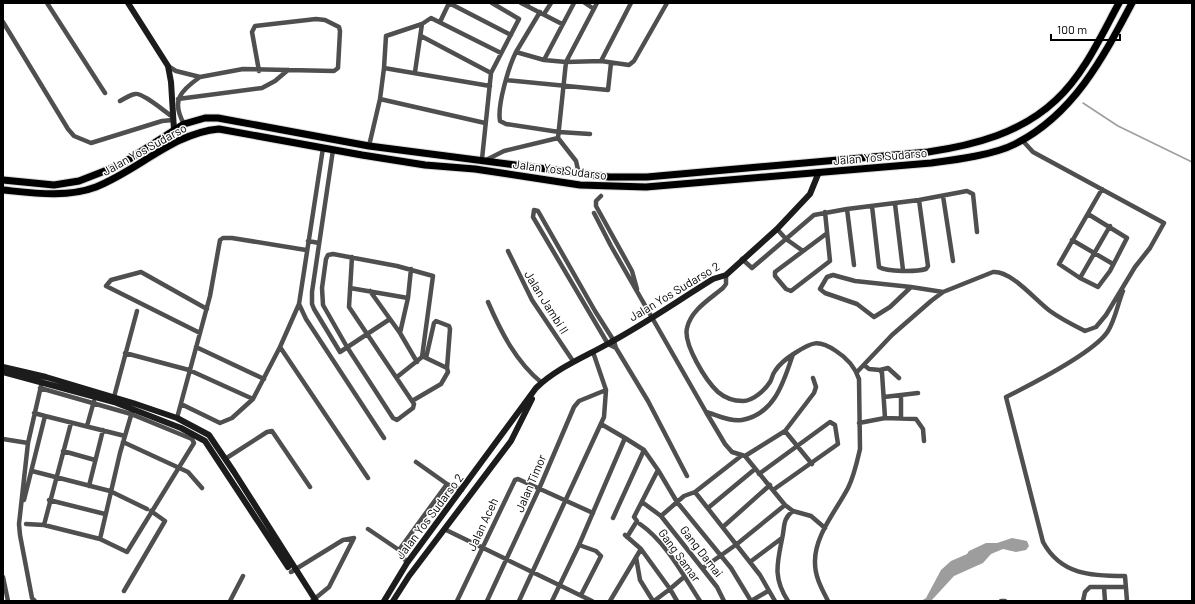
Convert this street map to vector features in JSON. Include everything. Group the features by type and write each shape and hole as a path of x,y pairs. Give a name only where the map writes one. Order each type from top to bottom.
{"main road":[{"path":"128,3 168,66 171,82 174,130"},
{"name":"Jalan Yos Sudarso","path":"3,180 54,185 80,181 120,165 184,124 204,118 218,118 369,146 484,159 579,174 614,177 647,177 928,152 962,147 991,139 1030,121 1052,104 1078,73 1119,3"},
{"name":"Jalan Yos Sudarso","path":"3,190 52,194 72,193 95,188 125,173 183,138 208,130 219,129 238,131 333,150 425,165 475,169 580,185 614,187 673,185 951,160 1007,147 1022,140 1040,128 1059,111 1088,80 1106,52 1132,3"},
{"path":"1095,46 1106,52"},
{"path":"1052,104 1059,111"},
{"path":"341,151 343,140"},
{"path":"379,157 382,147"},
{"name":"Jalan Yos Sudarso 2","path":"384,601 407,563 458,496 536,388 573,361 611,342 712,279 726,274 777,229 810,194 819,172"},
{"path":"671,174 673,185"},
{"path":"614,177 614,187"},
{"path":"3,367 46,377 114,397 177,418 209,435 293,570"},
{"path":"3,372 132,411 206,441 313,601"},
{"name":"Jalan Yos Sudarso 2","path":"393,601 409,576 511,441 536,388"},
{"path":"458,496 466,502"}],"street":[{"path":"47,3 105,93"},
{"path":"440,22 449,3 511,35"},
{"path":"492,3 519,19 491,72 485,123 484,159 504,151 558,138"},
{"path":"521,3 528,4 562,24"},
{"path":"551,3 542,13 516,52 508,69 500,120 506,124 559,132 590,134"},
{"path":"544,60 574,3"},
{"path":"585,3 594,8"},
{"path":"579,174 576,161 558,138 562,84 566,62 597,3"},
{"path":"601,61 631,3"},
{"path":"516,52 544,60 566,62 601,61 629,64 634,61 667,3"},
{"path":"369,146 380,99 386,36 422,24 432,18 501,53"},
{"path":"168,66 176,71 200,77 243,69 259,71 336,70 338,68 339,27 325,20 316,19 255,26 252,32 259,71"},
{"path":"3,22 68,129 80,139 91,143 142,126 173,118"},
{"path":"415,72 422,24"},
{"path":"421,36 491,72"},
{"path":"506,80 562,84 608,90 611,62"},
{"path":"384,68 415,72 490,86"},
{"path":"178,99 262,88 275,81 288,70"},
{"path":"184,124 178,108 178,99 185,88 200,77"},
{"path":"120,101 135,94 143,94 161,110 173,118"},
{"path":"380,99 485,123"},
{"path":"857,372 892,335 943,292 997,272 1014,281 1057,316 1088,331 1096,327 1106,315 1126,282 1150,248 1164,223 1033,152 1022,140"},
{"path":"181,404 220,423 232,418 253,399 280,347 299,304 306,250 323,148"},
{"path":"333,150 319,243 312,304 340,352 390,319"},
{"path":"1088,214 1110,226 1127,238 1099,287 1080,278 1059,264 1102,189"},
{"path":"742,259 752,268 814,215 825,212 895,204 967,191 972,192 977,232"},
{"path":"601,196 596,201 596,206 632,271 637,289"},
{"path":"943,196 953,260"},
{"path":"872,206 878,265 880,268 887,270 918,271 926,269 928,266 919,200"},
{"path":"895,204 903,270"},
{"path":"848,209 854,265"},
{"path":"611,342 538,211 534,210 533,217 611,342 616,348 648,401 687,476"},
{"path":"825,212 826,234 830,261 789,291 776,278 774,273 826,234"},
{"path":"594,213 611,246 637,289 651,318 725,444 732,452 743,456 770,485 785,505 793,511 810,516 825,528"},
{"path":"1080,278 1110,226"},
{"path":"777,229 786,239 803,251"},
{"path":"177,418 207,309 220,240 223,238 232,238 306,250"},
{"path":"1072,240 1113,264"},
{"path":"308,241 319,243"},
{"name":"Jalan Jambi II","path":"508,251 532,300 573,361"},
{"path":"352,258 350,307 414,404 413,408 396,420 347,347 323,305 322,297 327,256 333,254 431,274 434,278 424,358"},
{"path":"400,333 408,298 411,269"},
{"path":"200,333 106,286 111,280 141,272 207,309"},
{"path":"726,274 725,286 696,311 687,328 686,336 689,349 716,391 734,400 748,400 761,392 770,383 772,376 780,364 808,344 822,344 846,358 857,372 860,390 860,449 855,469 848,487 817,545 815,564 818,581 828,601"},
{"path":"911,287 890,307 875,317 857,304 825,294 820,289 828,277 833,275 854,281 911,287 943,292"},
{"path":"1126,282 1111,327 1098,342 1047,375 1006,397 1043,542 1047,549 1059,561 1085,574 1125,576 1127,601"},
{"path":"350,288 408,298"},
{"path":"370,291 400,333 417,362"},
{"path":"488,302 496,320 517,357 528,371 542,383"},
{"path":"299,304 306,319 384,438"},
{"path":"114,397 137,312"},
{"path":"397,377 424,358 434,323 436,321 448,324 450,334 447,368 448,372 441,384 412,401"},
{"path":"196,347 264,379"},
{"path":"280,347 368,478"},
{"path":"519,601 601,424 607,399 606,390 593,352"},
{"path":"125,353 189,370 253,399"},
{"path":"706,412 724,418 742,420 765,409 773,402 782,387 793,354"},
{"path":"424,358 447,368"},
{"path":"864,365 869,369 880,370 888,368 899,378"},
{"path":"880,370 882,373 885,418"},
{"path":"661,516 684,496 695,492 743,456 785,431 814,393 816,387 813,378"},
{"path":"27,601 34,599 20,534 21,512 28,443 42,385"},
{"name":"Jalan Timor","path":"487,601 539,489 574,407 579,401 606,390"},
{"path":"884,397 918,393"},
{"path":"901,395 901,418"},
{"path":"87,426 95,399"},
{"path":"100,539 110,491 132,411"},
{"path":"34,414 125,436"},
{"path":"21,512 45,416"},
{"path":"859,422 885,418 916,418 923,429 924,441"},
{"path":"44,525 49,500 71,422"},
{"path":"759,474 830,422 835,425 838,444 812,464 773,490"},
{"path":"601,424 644,450 677,502 731,568 751,601 768,590"},
{"path":"89,486 103,430"},
{"path":"26,524 44,525 100,539 122,551 128,552 149,510 194,443 192,439 180,431"},
{"path":"225,459 267,432 272,431 310,487"},
{"path":"785,431 812,464"},
{"path":"552,601 579,545 625,438"},
{"path":"3,439 28,443"},
{"path":"123,442 188,472 202,488"},
{"path":"613,518 644,450"},
{"path":"63,451 95,460"},
{"path":"416,462 447,484 462,490"},
{"path":"708,508 755,469"},
{"path":"658,470 634,517 637,521 626,536 641,549 677,601"},
{"path":"32,471 110,491 149,510 165,521 124,591"},
{"name":"Jalan Aceh","path":"457,601 514,481 518,479 539,489"},
{"path":"399,550 447,484"},
{"path":"724,526 770,485"},
{"path":"539,489 593,513"},
{"path":"695,492 724,526 760,574 775,601"},
{"path":"49,500 106,514"},
{"name":"Gang Damai","path":"642,502 661,516 703,568 724,601"},
{"path":"703,568 737,544 785,505"},
{"path":"788,601 781,585 777,568 778,554 785,519 793,511"},
{"name":"Gang Samar","path":"640,524 652,532 700,601"},
{"path":"368,529 399,550 407,563"},
{"path":"444,529 592,601"},
{"path":"293,570 339,542 354,538 328,587 313,601"},
{"path":"750,562 782,538"},
{"path":"579,545 596,551 601,556 581,595"},
{"path":"610,601 641,549"},
{"path":"636,556 640,580 653,601 684,577"},
{"path":"230,601 243,576"},
{"path":"3,577 8,601"},
{"path":"1083,601 1085,592 1090,587 1126,587"},
{"path":"1104,587 1105,601"}],"shaded area":[{"path":"1012,538 1027,541 1029,546 1026,550 1016,552 1003,549 991,554 983,563 954,576 931,601 921,601 926,598 941,570 951,561 986,543 997,543"}],"waterway":[{"path":"1083,103 1118,126 1192,162"}]}
